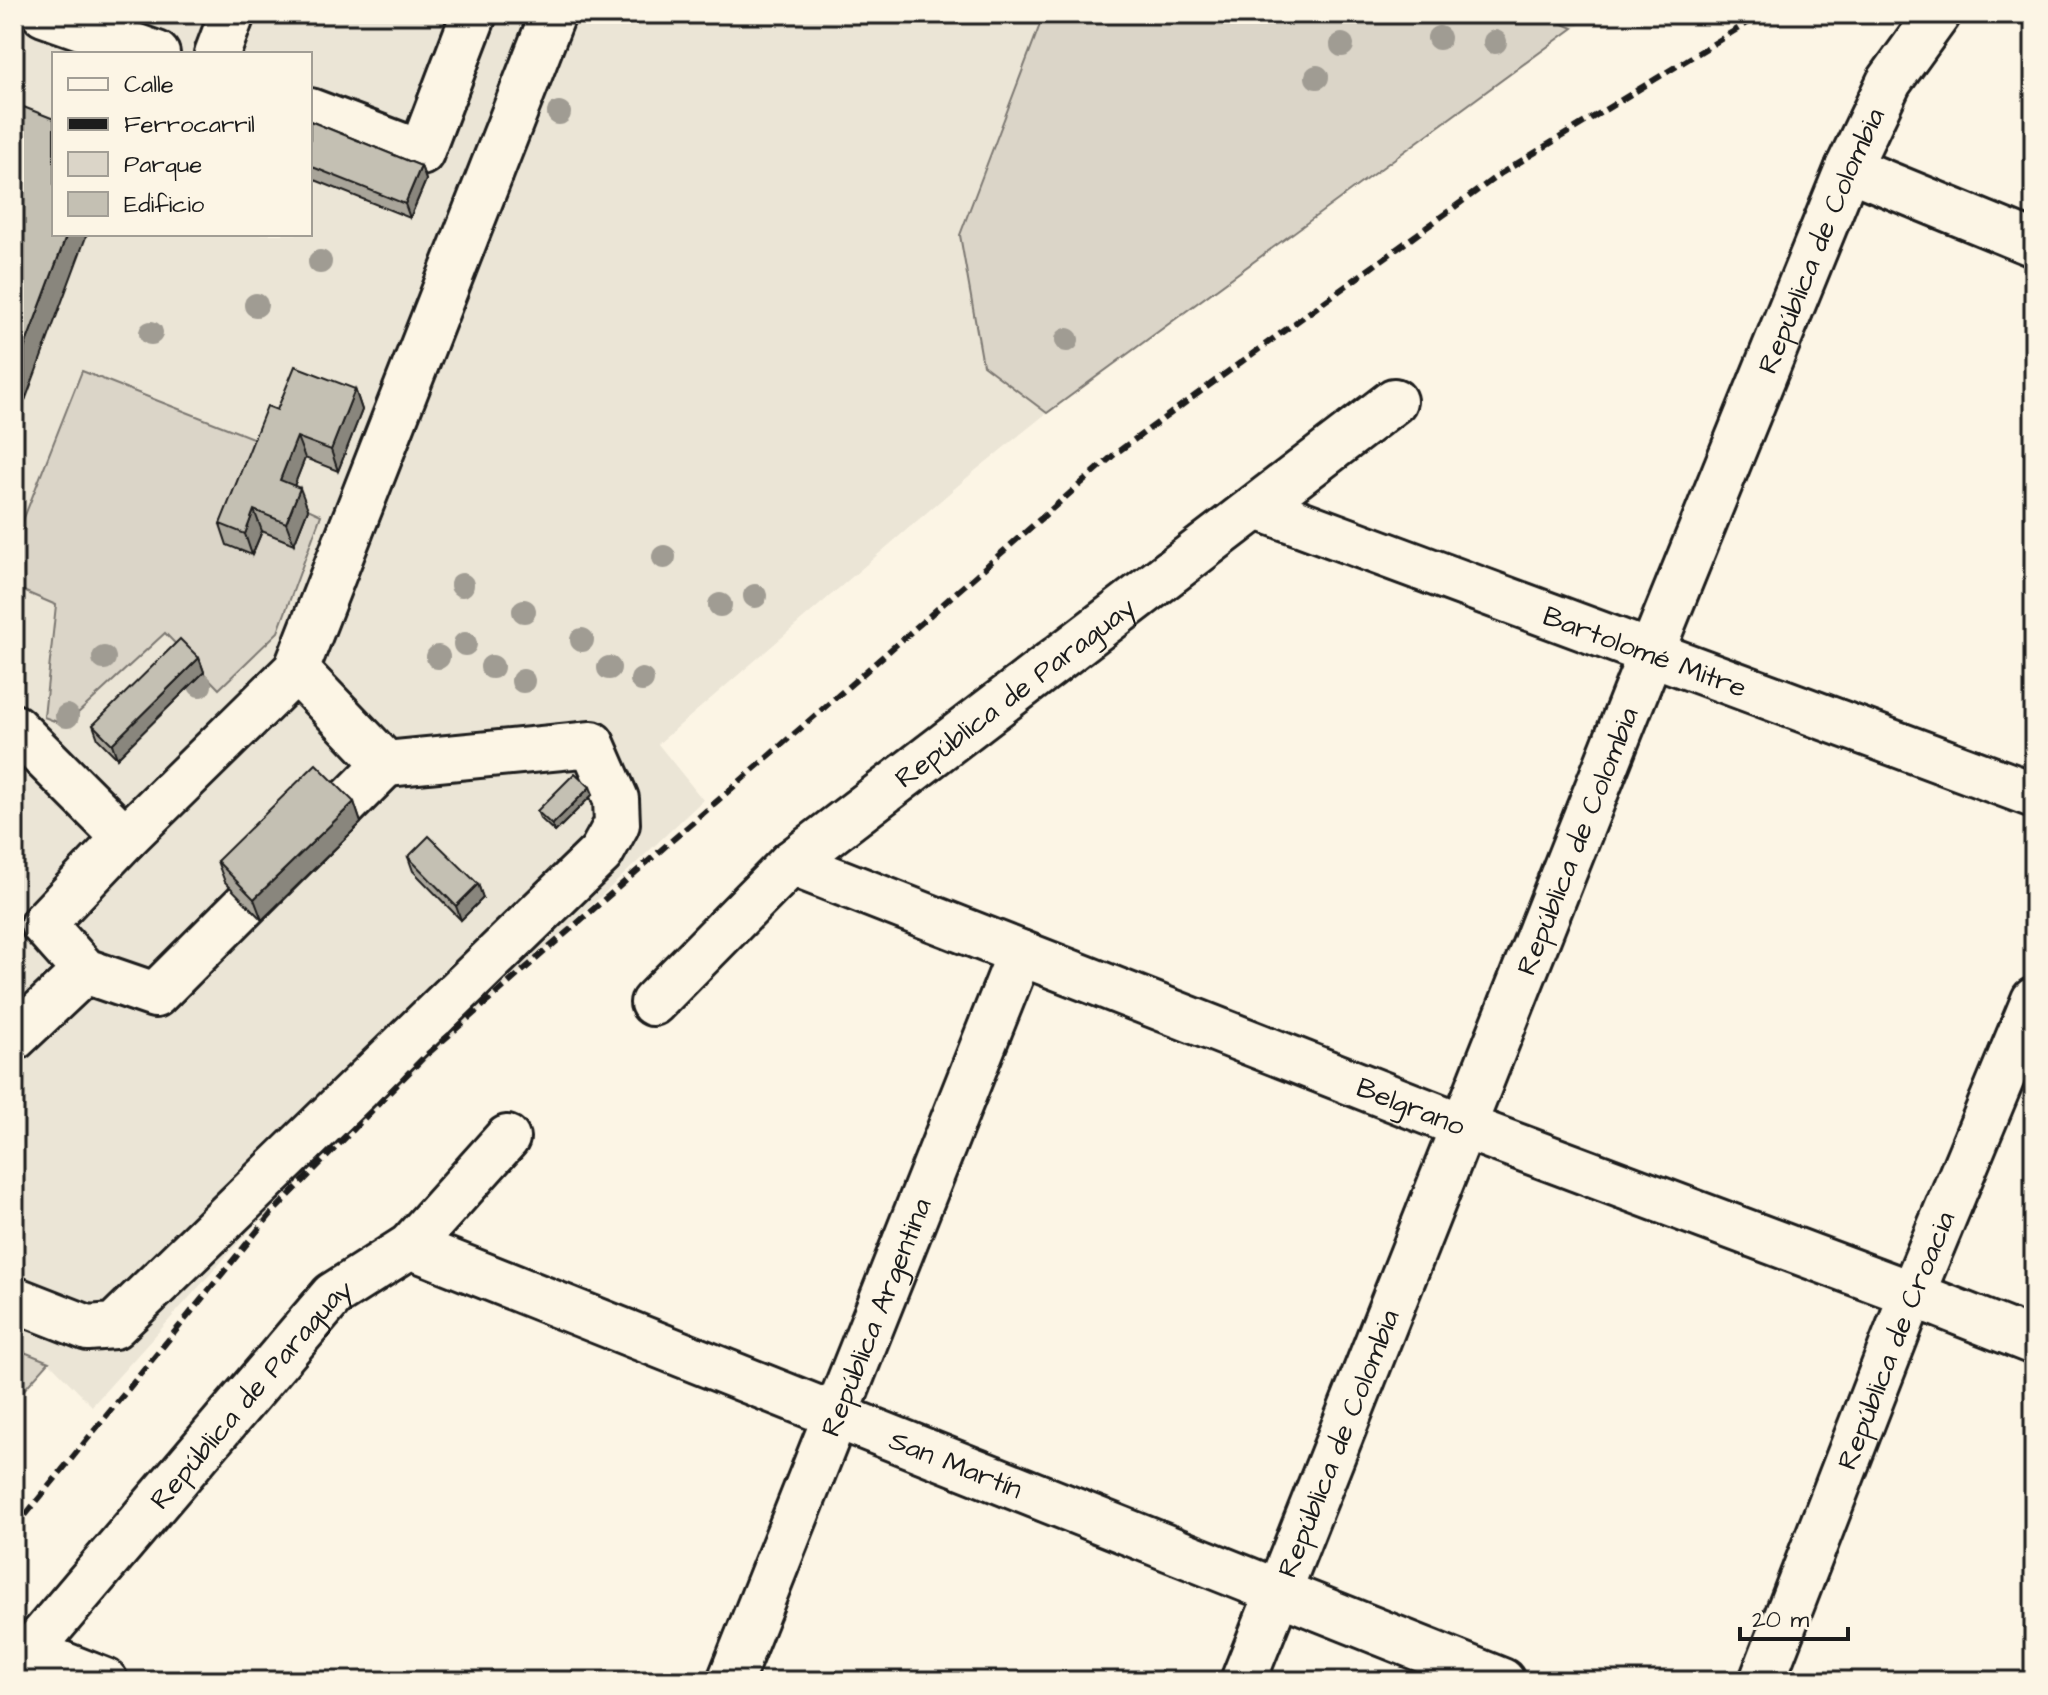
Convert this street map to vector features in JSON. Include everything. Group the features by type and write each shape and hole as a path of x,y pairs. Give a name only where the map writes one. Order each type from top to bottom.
{"street":[{"path":"44,14 151,52"},
{"path":"218,52 232,14"},
{"path":"312,112 421,153 474,14"},
{"path":"14,1299 88,1328 114,1326 601,853 617,824 616,799 592,744 386,764 155,995 85,971 28,926 125,838 296,670 553,14"},
{"name":"República de Colombia","path":"1243,1681 1651,653 1848,168 1889,82 1938,14"},
{"path":"1848,168 2034,244"},
{"name":"República de Paraguay","path":"653,1003 791,863 1394,401"},
{"name":"Bartolomé Mitre","path":"1257,507 2034,795"},
{"path":"296,670 386,764"},
{"path":"14,727 125,838"},
{"name":"Belgrano","path":"791,863 1463,1126 2034,1342"},
{"name":"República Argentina","path":"730,1681 1020,953"},
{"path":"14,1038 85,971"},
{"name":"República de Croacia","path":"1762,1681 1912,1294 2034,1000"},
{"name":"República de Paraguay","path":"22,1660 333,1295 410,1246 507,1138"},
{"name":"San Martín","path":"410,1246 1502,1681"},
{"path":"22,1660 105,1681"}],"shaded area":[{"path":"14,14 1595,14 1225,270 976,470 658,744 703,800 265,1213 92,1406 49,1362 14,1348"}],"green space":[{"path":"1044,14 1540,14 1573,28 1047,413 983,365 960,235"},
{"path":"82,371 268,444 262,531 294,544 308,509 321,515 278,632 219,689 165,633 65,725 44,717 56,605 14,587 14,543"},
{"path":"14,1348 49,1362 14,1401"}],"building":[{"path":"21,106 52,118 52,236 66,236 16,370 14,370 14,124"},
{"path":"312,122 421,166 405,204 312,167"},
{"path":"295,366 355,389 331,450 297,437 280,480 300,488 286,523 254,510 245,534 220,524 267,406 277,410"},
{"path":"180,639 199,658 112,744 93,725"},
{"path":"316,764 354,802 254,899 217,861"},
{"path":"575,773 590,787 552,825 537,811"},
{"path":"429,836 478,884 456,906 408,857"}],"railway":[{"path":"14,1529 271,1214 425,1056 1116,453 1500,174 1762,14"}]}
